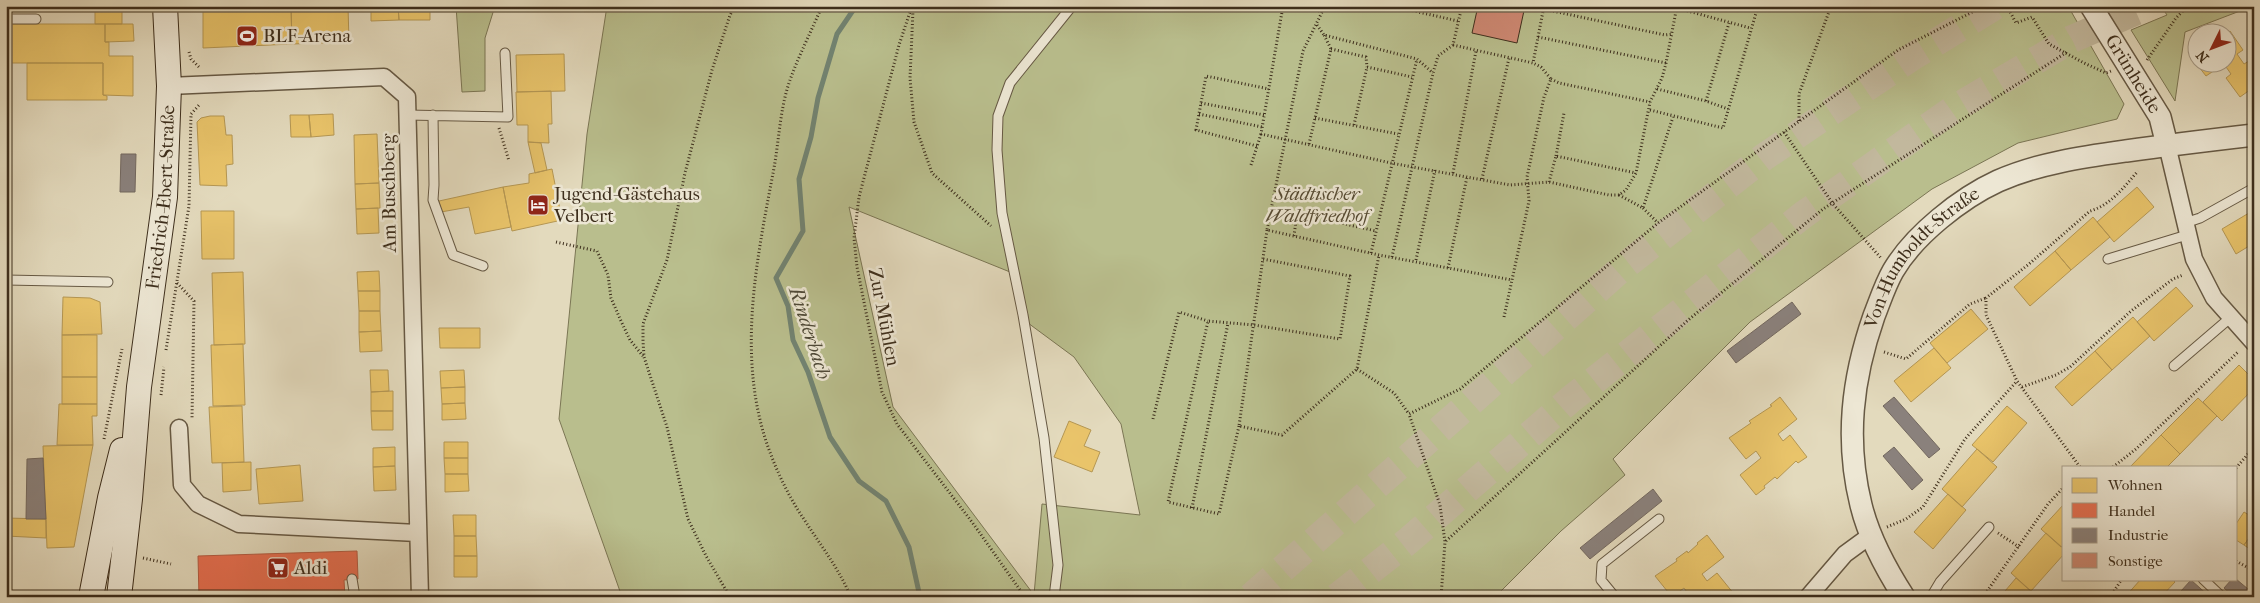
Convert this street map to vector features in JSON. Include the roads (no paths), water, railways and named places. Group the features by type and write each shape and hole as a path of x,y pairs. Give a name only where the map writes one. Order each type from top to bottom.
{"main road":[{"name":"Friedrich-Ebert-Straße","path":"119,597 130,499 139,387 165,197 170,86 165,6"},
{"name":"Friedrich-Ebert-Straße","path":"91,597 110,498 139,387"}],"street":[{"name":"Grünheide","path":"2091,6 2160,117 2167,145"},
{"name":"Am Buschberg","path":"170,86 384,77 407,98 420,597"},
{"name":"Von-Humboldt-Straße","path":"1904,597 1891,578 1878,532 1861,506 1855,476 1852,445 1855,383 1862,352 1878,306 1898,264 1923,235 1940,219 1958,205 1997,181 2050,163 2076,158 2254,135"},
{"path":"2167,145 2194,259 2214,298 2230,318 2247,347"},
{"path":"179,428 182,485 198,504 239,524 417,534"},
{"path":"1808,597 1845,554 1878,532"}],"lane":[{"path":"1054,597 1058,565 1044,438 1025,323 1006,240 1002,213 997,150 998,116 1010,83 1072,6"},
{"path":"6,19 36,19"},
{"path":"407,115 508,117 505,53"},
{"path":"433,116 434,186 432,200 453,255 483,266"},
{"path":"2108,259 2186,229 2200,218 2254,188"},
{"path":"6,280 108,282"},
{"path":"2174,366 2230,318"},
{"path":"1615,597 1601,580 1602,564 1658,519"},
{"path":"1931,597 1940,582 1989,527"},
{"path":"352,579 355,597"},
{"path":"2204,580 2222,597"}],"waterway":[{"name":"Rinderbach","path":"856,6 837,34 818,98 811,137 799,179 803,231 776,278 788,306 793,340 808,372 830,437 859,481 886,501 909,547 920,597"}],"tunnel":[{"path":"1251,597 1622,268 1764,157 1915,55 1995,6"},
{"path":"1337,597 1408,541 1571,399 1803,215 1952,110 2072,39 2148,6"}],"place":[{"name":"BLF-Arena","path":"247,36"},
{"name":"Jugend-Gästehaus Velbert","path":"538,205"},
{"name":"Aldi","path":"278,568"}],"park label":[{"name":"Städtischer Waldfriedhof","path":"1317,205"}]}
